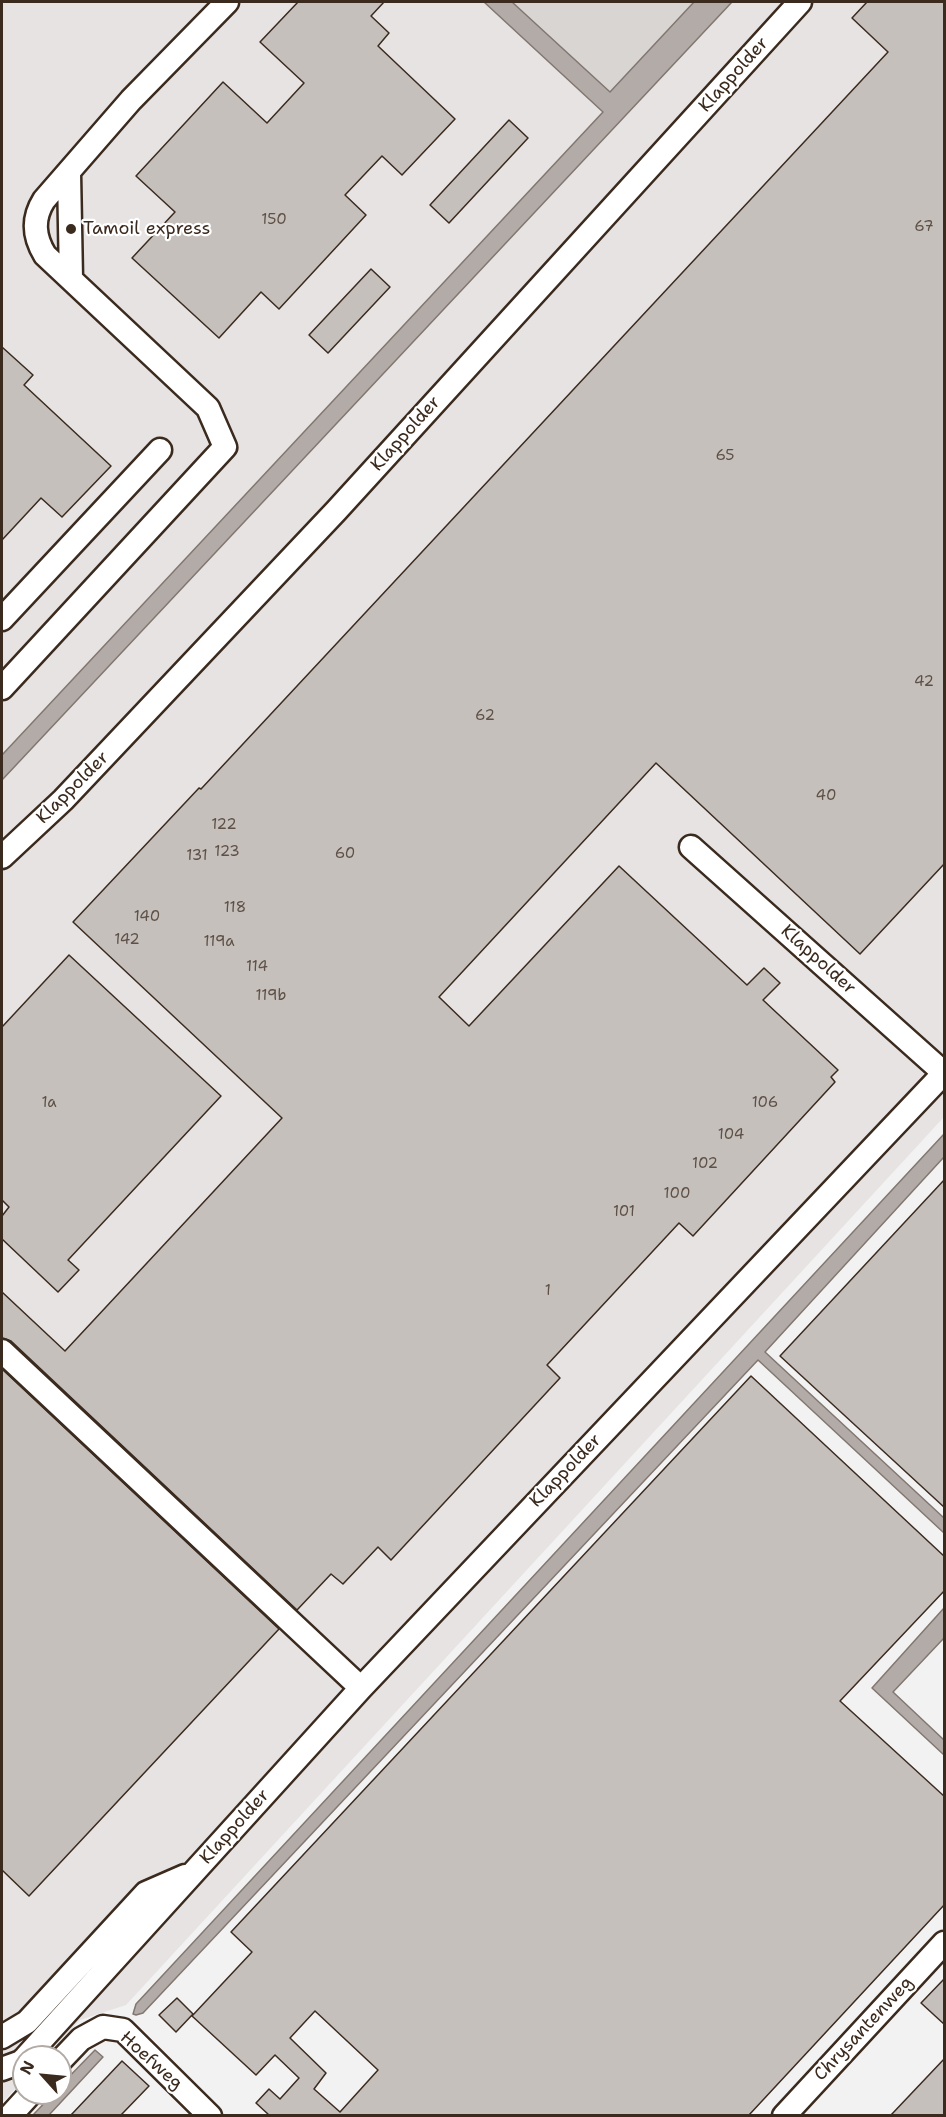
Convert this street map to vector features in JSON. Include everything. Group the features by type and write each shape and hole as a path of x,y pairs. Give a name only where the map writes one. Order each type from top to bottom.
{"street":[{"path":"2,688 225,447 208,408 45,255 36,236 35,226 41,206 131,100 228,2"},
{"name":"Klappolder","path":"2,857 63,801 328,519 800,2"},
{"path":"69,173 71,279"},
{"path":"2,619 160,450"},
{"name":"Klappolder","path":"37,2045 361,1688 944,1073 691,847"},
{"path":"2,1351 361,1688"},
{"name":"Klappolder","path":"2,2037 27,2022 146,1893 192,1873"},
{"name":"Chrysantenweg","path":"784,2115 945,1943"},
{"name":"Hoefweg","path":"72,2048 81,2038 103,2027 123,2030 210,2115"}],"shaded area":[{"path":"2,2 944,2 944,1117 126,2005 80,2020 56,2045 12,2045 12,2092 2,2103"},
{"path":"484,2 512,2 610,92 694,2 732,2 2,780 2,755 603,112"},
{"path":"512,2 694,2 610,92"},
{"path":"944,1134 944,1157 765,1352 944,1518 944,1533 758,1360 143,2013 133,2014 136,2004"},
{"path":"944,1608 944,1638 893,1692 944,1740 944,1755 872,1688"},
{"path":"95,2050 103,2057 72,2090 72,2074"},
{"path":"43,2105 58,2105 49,2115 33,2115"}],"building":[{"path":"298,2 384,2 371,16 389,33 378,46 455,119 402,175 382,156 345,195 366,215 279,309 261,292 219,338 132,258 175,212 136,176 223,82 267,123 304,83 260,42"},
{"path":"867,2 945,2 945,863 860,954 656,763 439,997 469,1026 619,866 747,985 764,968 780,983 763,1000 838,1070 831,1077 835,1082 693,1236 679,1223 547,1365 560,1378 391,1560 378,1547 343,1584 331,1574 297,1610 11,1341 2,1338 2,1292 65,1351 282,1118 73,922 199,788 201,789 888,52 852,18"},
{"path":"509,120 528,138 449,223 430,205"},
{"path":"371,269 390,287 328,353 309,335"},
{"path":"2,347 33,375 24,385 111,466 62,517 41,498 2,540"},
{"path":"69,955 221,1096 68,1260 79,1270 58,1292 2,1239 2,1216 9,1207 2,1200 2,1027"},
{"path":"945,1179 945,1508 780,1356"},
{"path":"2,1369 279,1629 29,1896 2,1870"},
{"path":"751,1376 945,1557 945,1590 840,1701 945,1797 945,1904 749,2115 269,2115 256,2103 269,2089 280,2099 299,2078 275,2055 256,2075 192,2016 252,1952 231,1932","holes":["315,2011 378,2070 340,2112 314,2089 326,2073 290,2038"]},
{"path":"945,1978 945,2025 921,2003"},
{"path":"177,1998 193,2014 176,2032 159,2015"},
{"path":"945,2058 945,2115 891,2115"},
{"path":"122,2061 149,2086 121,2115 71,2115"}],"place":[{"name":"Tamoil express","path":"71,229"}]}
